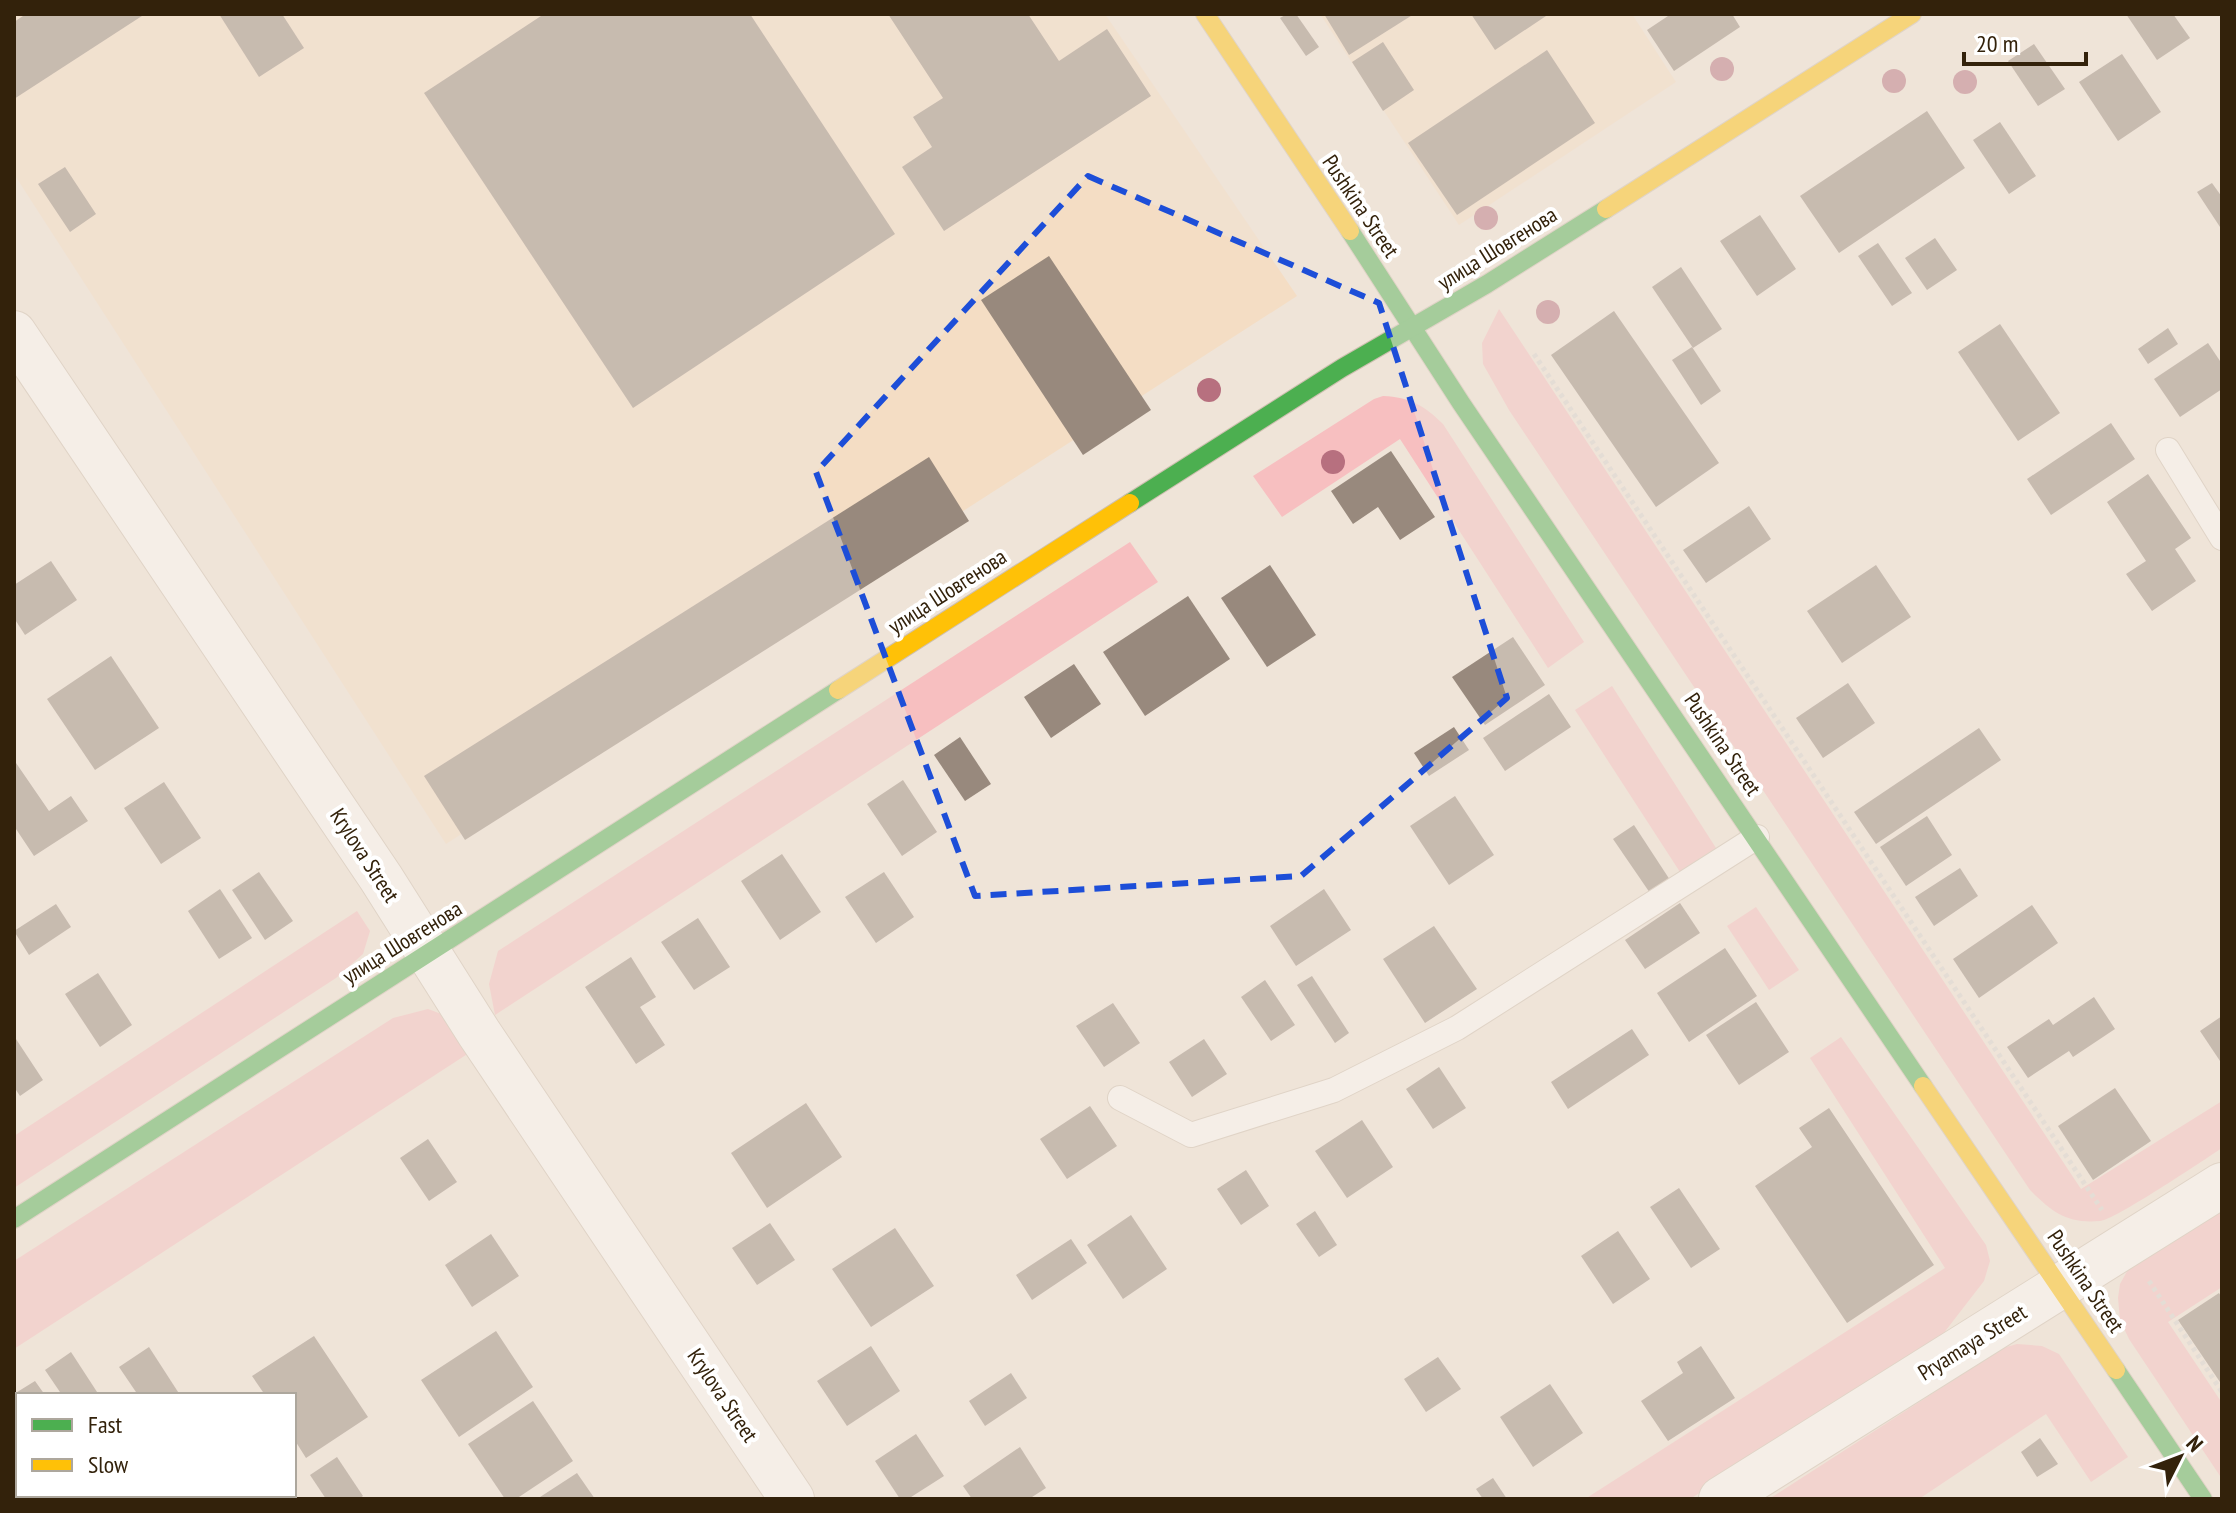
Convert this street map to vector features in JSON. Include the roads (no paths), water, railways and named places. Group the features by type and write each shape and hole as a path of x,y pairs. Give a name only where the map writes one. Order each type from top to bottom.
{"main road":[{"name":"Pushkina Street","path":"1205,14 1414,327 1461,403 2203,1499"},
{"name":"улица Шовгенова","path":"14,1219 1175,473 1342,368 1500,276 1912,14"}],"street":[{"name":"Krylova Street","path":"14,333 381,878 792,1499"},
{"name":"Pryamaya Street","path":"1721,1499 2222,1185"}],"lane":[{"path":"2168,450 2222,538"},
{"path":"1120,1098 1191,1135 1334,1090 1457,1028 1757,837"}]}
